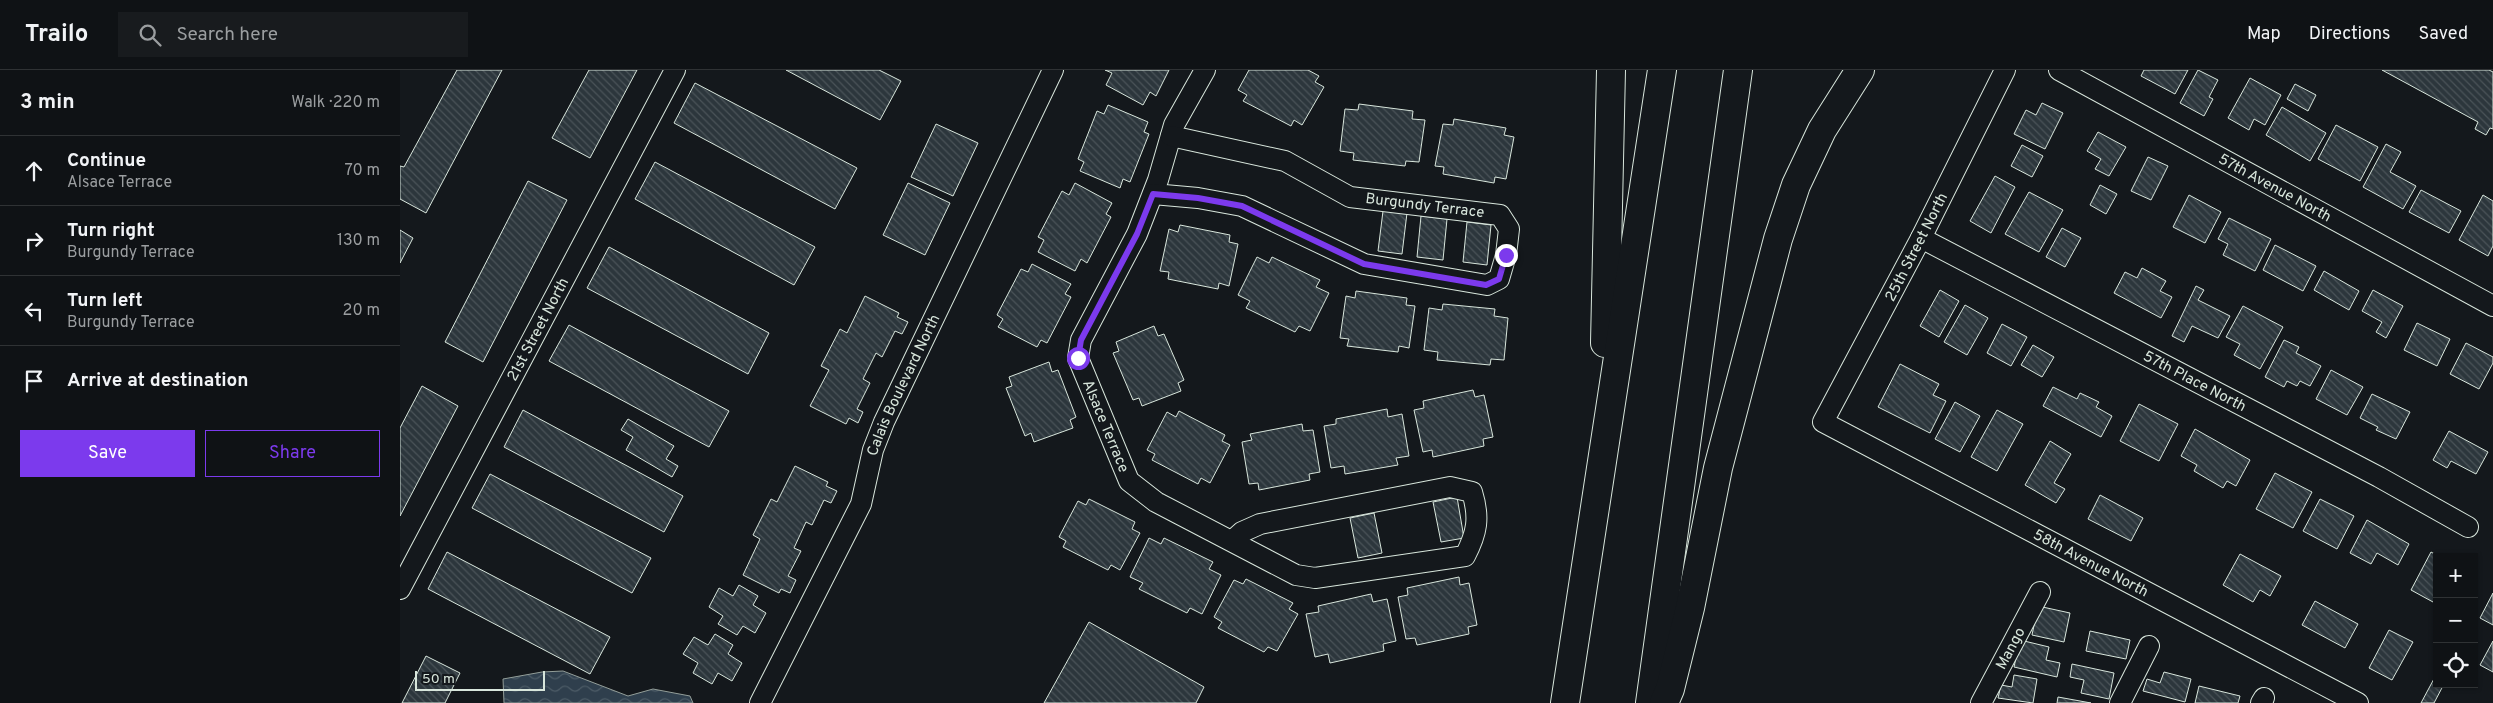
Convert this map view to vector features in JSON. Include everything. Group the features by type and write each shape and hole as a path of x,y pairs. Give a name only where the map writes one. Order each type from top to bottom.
{"highway":[{"path":"1596,493 1604,350 1611,70"},
{"path":"1565,703 1662,70"},
{"path":"1650,703 1738,70"},
{"path":"1664,703 1670,689 1690,608 1718,468 1778,240 1796,185 1822,130 1860,70"}],"street":[{"name":"21st Street North","path":"400,589 675,70"},
{"name":"Calais Boulevard North","path":"760,703 861,504 873,450 884,422 1053,70"},
{"name":"Alsace Terrace","path":"1205,70 1174,125 1153,194 1137,234 1081,340 1078,358 1129,481 1156,502 1296,575 1315,578 1465,556 1476,536 1478,509 1472,492 1450,487 1260,524 1242,532 1232,541"},
{"name":"25th Street North","path":"1823,422 1921,238 2005,70"},
{"name":"57th Avenue North","path":"2059,70 2493,306"},
{"name":"Burgundy Terrace","path":"1153,194 1198,198 1242,206 1364,264 1486,285 1499,279 1506,255 1509,228 1500,215 1350,197 1285,160 1171,136"},
{"name":"57th Place North","path":"1921,238 2379,477 2468,527"},
{"name":"58th Avenue North","path":"1823,422 2358,703"},
{"name":"Mango","path":"1982,703 2040,592"},
{"path":"2120,703 2149,646"}],"water":[{"path":"563,671 628,696 653,689 690,696 693,703 504,703 503,679 542,672"}],"building":[{"path":"457,70 502,70 426,213 400,199 400,166 404,167"},
{"path":"589,70 637,70 590,158 552,138"},
{"path":"786,70 879,70 901,81 880,120"},
{"path":"1105,70 1169,70 1156,96 1150,92 1143,105 1106,85 1112,73"},
{"path":"1249,70 1308,70 1319,76 1315,82 1324,87 1302,125 1294,120 1291,126 1243,101 1247,95 1238,90"},
{"path":"2144,70 2188,70 2175,94 2141,76"},
{"path":"2198,70 2218,80 2209,97 2213,99 2204,116 2180,103"},
{"path":"2382,70 2489,70 2493,72 2493,129 2490,128 2486,135 2475,129 2478,122"},
{"path":"2250,78 2281,95 2265,125 2254,119 2249,130 2228,118"},
{"path":"695,83 857,168 835,209 674,123"},
{"path":"2295,84 2316,95 2308,111 2287,99"},
{"path":"2042,103 2063,113 2045,149 2014,134 2026,110 2036,115"},
{"path":"1359,104 1413,111 1412,119 1425,120 1419,162 1406,161 1405,166 1353,160 1354,153 1340,151 1345,109 1358,110"},
{"path":"1108,105 1148,122 1144,132 1149,134 1130,182 1123,179 1120,188 1080,171 1084,162 1078,159 1097,111 1104,114"},
{"path":"2282,107 2326,133 2310,161 2266,135"},
{"path":"1454,119 1506,128 1504,135 1514,137 1506,179 1495,177 1494,183 1443,174 1444,167 1435,166 1443,124 1453,125"},
{"path":"936,124 978,143 953,196 911,177"},
{"path":"2336,125 2378,147 2360,181 2318,159"},
{"path":"2098,132 2126,147 2109,176 2095,169 2101,159 2087,151"},
{"path":"2386,144 2401,152 2390,172 2416,186 2403,209 2363,187"},
{"path":"2022,145 2043,156 2032,177 2011,166"},
{"path":"2148,157 2168,166 2151,200 2131,191"},
{"path":"655,162 815,247 794,285 635,199"},
{"path":"1995,176 2015,187 1991,233 1970,221"},
{"path":"528,181 567,200 483,362 445,342"},
{"path":"908,183 950,203 925,255 883,235"},
{"path":"1075,183 1112,203 1106,214 1111,217 1087,263 1081,259 1075,271 1038,252 1044,240 1038,237 1062,191 1069,195"},
{"path":"2100,185 2117,194 2106,214 2090,205"},
{"path":"2421,190 2461,211 2449,233 2409,212"},
{"path":"2029,192 2063,210 2039,252 2005,234"},
{"path":"2189,195 2221,212 2205,243 2173,227"},
{"path":"2483,195 2493,201 2493,246 2488,256 2459,240"},
{"path":"1383,211 1407,213 1402,254 1378,251"},
{"path":"1421,216 1447,219 1443,260 1417,257"},
{"path":"2229,218 2271,239 2255,271 2223,255 2228,244 2218,239"},
{"path":"1467,222 1491,225 1487,265 1463,262"},
{"path":"1180,225 1230,235 1229,242 1238,244 1229,286 1219,283 1218,289 1168,279 1169,272 1160,271 1169,229 1178,232"},
{"path":"2062,228 2081,238 2065,267 2046,257"},
{"path":"400,230 413,238 400,263"},
{"path":"2275,245 2316,266 2303,291 2263,270"},
{"path":"609,247 769,333 748,374 587,288"},
{"path":"1257,257 1269,263 1272,257 1320,280 1316,287 1329,293 1310,331 1299,326 1295,332 1246,308 1250,301 1238,295"},
{"path":"1032,264 1071,284 1065,294 1071,297 1047,343 1041,340 1037,347 998,327 1003,319 997,315 1021,269 1028,272"},
{"path":"2142,268 2166,281 2160,291 2172,297 2161,318 2114,293 2125,272 2137,278"},
{"path":"2324,271 2359,291 2349,310 2314,290"},
{"path":"2196,286 2204,290 2198,300 2230,316 2218,338 2192,326 2184,342 2172,336"},
{"path":"1940,290 1959,301 1939,337 1920,326"},
{"path":"2373,290 2403,306 2386,338 2376,332 2382,322 2362,311"},
{"path":"1356,291 1407,298 1406,305 1415,306 1409,348 1399,346 1398,352 1347,346 1349,339 1340,338 1346,296 1355,298"},
{"path":"865,296 899,313 897,317 908,322 902,334 895,331 882,357 876,353 863,379 870,383 857,409 863,412 858,423 849,418 846,424 810,406 829,370 821,366 840,329 847,333"},
{"path":"1443,304 1495,309 1494,316 1508,318 1504,360 1491,359 1490,365 1437,360 1438,352 1424,350 1429,308 1442,310"},
{"path":"1965,305 1988,318 1967,355 1944,342"},
{"path":"2243,306 2283,327 2260,369 2234,355 2240,344 2226,337"},
{"path":"2417,323 2450,339 2437,366 2404,350"},
{"path":"2002,324 2027,337 2011,366 1987,353"},
{"path":"569,325 729,411 709,447 549,361"},
{"path":"1154,326 1158,336 1164,334 1184,380 1178,383 1181,391 1142,406 1139,398 1133,400 1113,353 1119,351 1116,342"},
{"path":"2284,340 2299,347 2296,353 2321,366 2310,386 2300,381 2297,386 2287,381 2284,387 2265,377"},
{"path":"2466,343 2493,357 2493,363 2479,389 2450,374"},
{"path":"2033,345 2054,357 2042,377 2021,365"},
{"path":"1049,362 1052,372 1058,370 1076,417 1070,420 1073,428 1034,442 1031,433 1025,436 1006,388 1012,386 1009,377"},
{"path":"1900,364 1939,384 1933,395 1946,401 1930,433 1878,407"},
{"path":"2331,370 2363,387 2347,415 2316,399"},
{"path":"422,386 458,406 400,516 400,428"},
{"path":"2053,387 2077,399 2080,393 2099,402 2096,407 2112,416 2101,437 2043,406"},
{"path":"1473,390 1475,397 1484,395 1493,437 1483,439 1484,446 1433,457 1432,450 1423,452 1414,410 1424,408 1423,401"},
{"path":"2372,394 2410,412 2396,439 2376,430 2378,427 2360,418"},
{"path":"1955,402 1980,416 1960,452 1935,439"},
{"path":"2139,404 2178,424 2159,461 2120,441"},
{"path":"1387,409 1388,417 1402,414 1409,456 1396,458 1398,465 1345,474 1344,466 1331,468 1324,426 1336,424 1336,419"},
{"path":"523,410 683,496 664,532 504,447"},
{"path":"1997,410 2023,424 1997,471 1971,457"},
{"path":"1179,411 1225,435 1222,441 1230,445 1210,483 1201,478 1198,484 1152,460 1155,454 1147,450 1167,412 1176,417"},
{"path":"628,419 674,446 666,459 678,466 672,477 626,450 633,437 621,430"},
{"path":"1302,424 1303,431 1313,430 1320,472 1309,474 1310,480 1259,490 1258,483 1249,484 1242,442 1252,440 1250,434"},
{"path":"2195,429 2250,460 2236,486 2227,481 2223,488 2194,471 2197,465 2181,456"},
{"path":"2449,431 2488,452 2476,474 2451,461 2447,468 2433,460"},
{"path":"2050,441 2071,454 2054,483 2065,489 2056,503 2025,485"},
{"path":"795,466 828,482 826,486 837,491 831,503 824,500 812,525 806,522 794,548 801,551 788,576 796,580 790,593 781,589 779,593 743,575 760,539 753,535 771,499 777,502"},
{"path":"2275,473 2312,492 2293,528 2256,509"},
{"path":"490,474 651,558 632,593 472,508"},
{"path":"2100,495 2143,518 2131,541 2088,519"},
{"path":"1457,497 1464,538 1441,542 1433,502"},
{"path":"1089,499 1135,522 1132,529 1140,533 1120,570 1111,565 1108,570 1063,547 1066,541 1059,537 1078,501 1086,505"},
{"path":"2320,499 2354,516 2337,549 2303,531"},
{"path":"1374,513 1382,553 1358,558 1350,518"},
{"path":"2367,520 2409,544 2398,565 2377,553 2371,564 2350,553"},
{"path":"1149,538 1161,544 1164,538 1213,562 1209,569 1221,575 1202,614 1190,608 1187,613 1139,589 1143,583 1130,577"},
{"path":"447,552 610,637 590,674 428,589"},
{"path":"2431,552 2433,553 2433,602 2411,590"},
{"path":"2240,554 2281,576 2270,596 2260,590 2253,602 2223,585"},
{"path":"1459,577 1460,585 1469,583 1477,625 1468,627 1469,634 1417,645 1415,638 1406,639 1398,597 1408,595 1407,588"},
{"path":"1246,579 1293,603 1289,609 1298,614 1277,651 1268,647 1264,652 1218,628 1222,622 1214,617 1234,580 1243,584"},
{"path":"739,585 758,596 753,605 766,613 755,633 743,626 737,635 718,624 723,616 709,607 719,588 733,596"},
{"path":"2493,593 2493,625 2480,618"},
{"path":"1371,594 1373,602 1387,599 1396,641 1383,644 1384,651 1330,663 1328,654 1315,657 1306,614 1319,612 1318,606"},
{"path":"2315,601 2358,624 2345,648 2302,625"},
{"path":"2038,606 2070,613 2064,642 2032,635"},
{"path":"1089,622 1204,687 1196,703 1044,703"},
{"path":"2389,630 2413,642 2392,680 2369,668"},
{"path":"2090,631 2130,640 2126,659 2086,651"},
{"path":"715,634 733,645 728,654 742,663 732,681 718,673 712,684 693,673 698,663 683,654 694,637 708,645"},
{"path":"2020,640 2049,647 2046,660 2060,663 2057,677 2014,667"},
{"path":"2493,641 2493,672 2480,665"},
{"path":"426,656 460,673 445,703 402,703"},
{"path":"2072,664 2114,673 2109,699 2081,693 2084,680 2070,677"},
{"path":"2164,672 2191,679 2185,702 2143,691 2147,679 2160,683"},
{"path":"2014,675 2037,679 2033,703 1998,698 2001,685 2012,687"},
{"path":"2433,681 2433,688 2442,688 2434,703 2421,703"},
{"path":"2199,686 2240,696 2238,703 2195,703"},
{"path":"2058,697 2091,703 2057,703"}],"route":[{"path":"1078,358 1081,340 1137,234 1153,194 1198,198 1242,206 1364,264 1486,285 1499,279 1506,255"}]}
